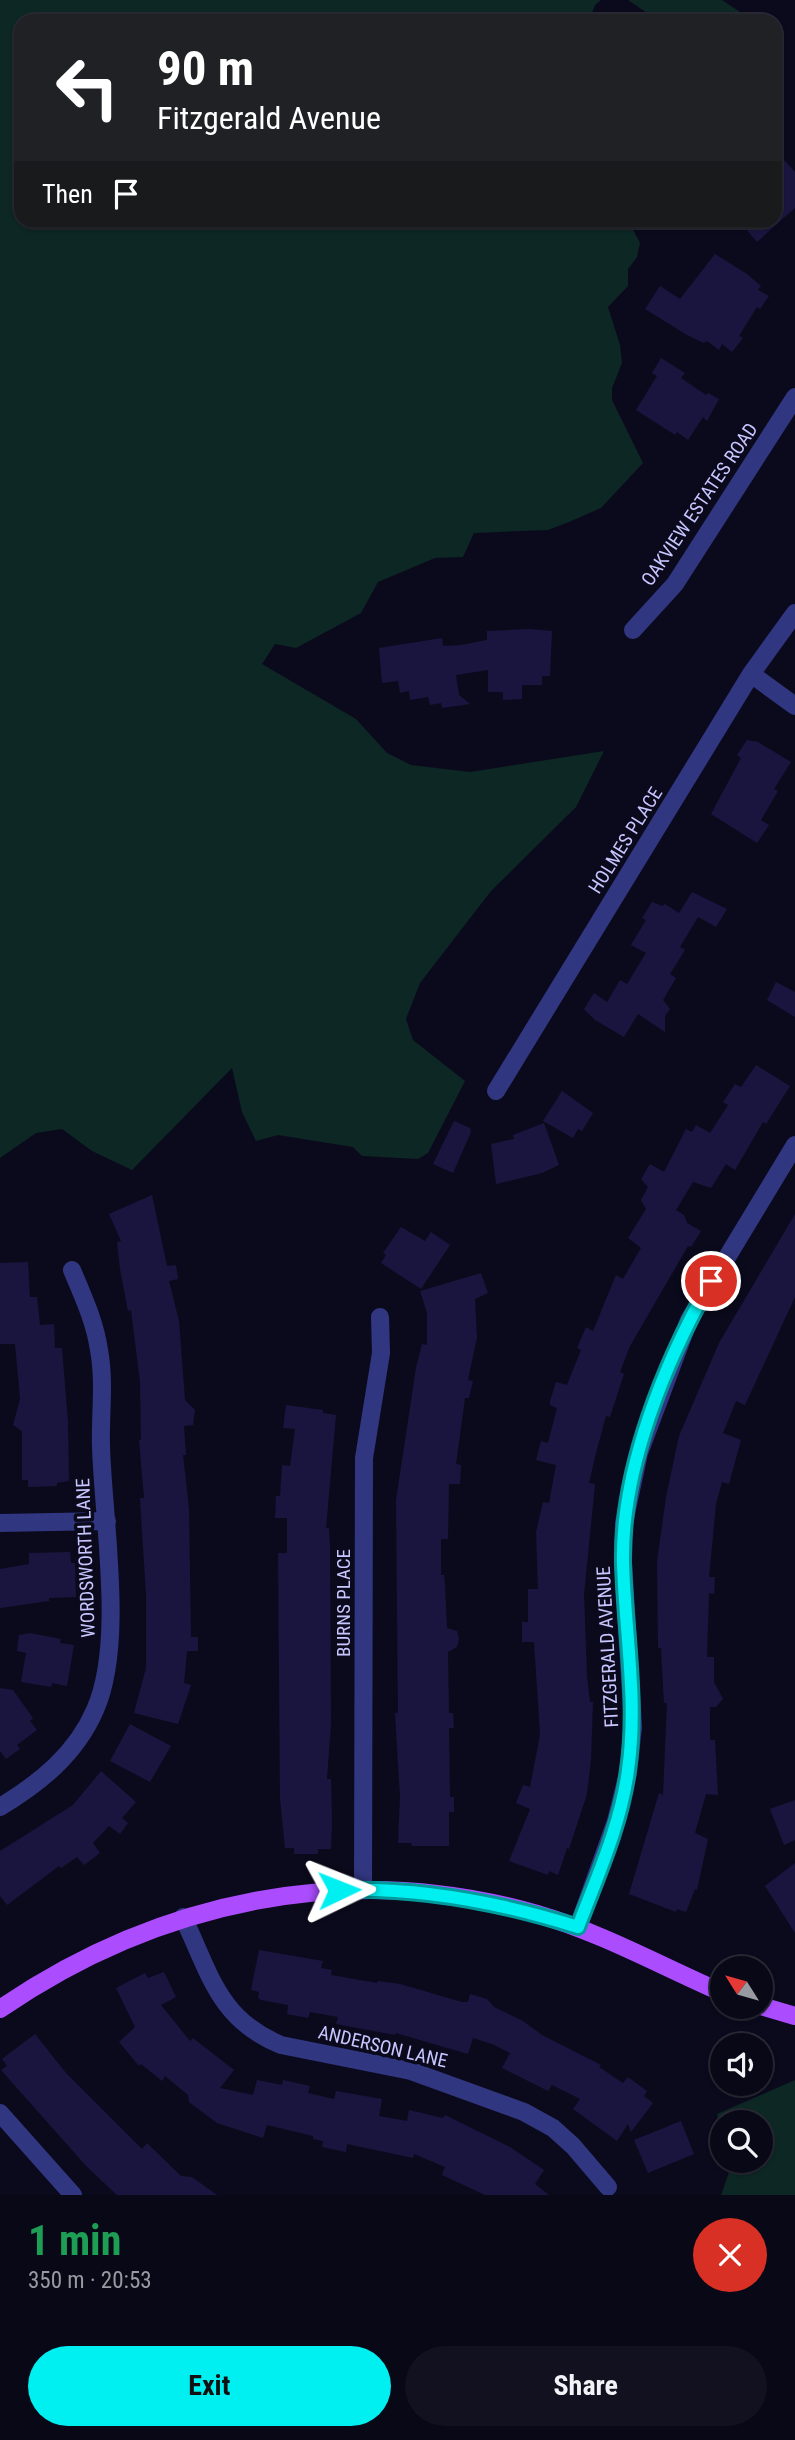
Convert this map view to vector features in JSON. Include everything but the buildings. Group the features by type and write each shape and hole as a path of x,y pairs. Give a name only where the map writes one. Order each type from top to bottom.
{"main road":[{"path":"0,2009 82,1959 183,1917 282,1896 363,1889 430,1893 483,1901 578,1927 710,1987"},
{"path":"774,2010 795,2016"}],"street":[{"name":"OAKVIEW ESTATES ROAD","path":"633,630 675,584 795,397"},
{"name":"HOLMES PLACE","path":"496,1091 751,674 795,613"},
{"path":"751,674 795,706"},
{"name":"FITZGERALD AVENUE","path":"578,1927 616,1821 628,1773 632,1727 623,1562 624,1523 639,1453 689,1320 795,1144"},
{"name":"WORDSWORTH LANE","path":"0,1807 47,1775 68,1753 96,1709 109,1655 107,1521 101,1444 104,1377 92,1318 72,1270"},
{"name":"BURNS PLACE","path":"363,1889 364,1458 381,1353 380,1317"},
{"path":"0,1523 107,1521"},
{"name":"ANDERSON LANE","path":"183,1917 218,1995 229,2011 261,2036 294,2048 411,2071 524,2112 552,2128 573,2146 608,2187"},
{"path":"0,2113 73,2195"}],"green space":[{"path":"0,0 601,0 595,5 592,14 14,14 14,228 632,228 640,243 637,257 628,269 628,286 608,307 620,345 622,363 612,388 612,400 643,463 601,508 548,530 474,533 463,557 435,558 378,582 361,613 296,648 275,644 262,664 356,719 387,753 411,765 470,772 604,751 576,807 491,891 420,983 406,1019 413,1040 465,1081 428,1153 418,1159 362,1156 353,1147 278,1135 256,1141 242,1112 232,1068 132,1170 92,1151 62,1129 36,1133 0,1158"},
{"path":"628,0 722,0 743,14 649,14"},
{"path":"795,2080 795,2195 721,2195 729,2173 773,2173 773,2110 726,2110 758,2096 773,2096 773,2090"}],"route":[{"path":"339,1890 375,1889 430,1893 483,1901 578,1927 616,1821 628,1773 632,1681 623,1562 624,1523 630,1488 639,1453 673,1355 711,1281"}]}
